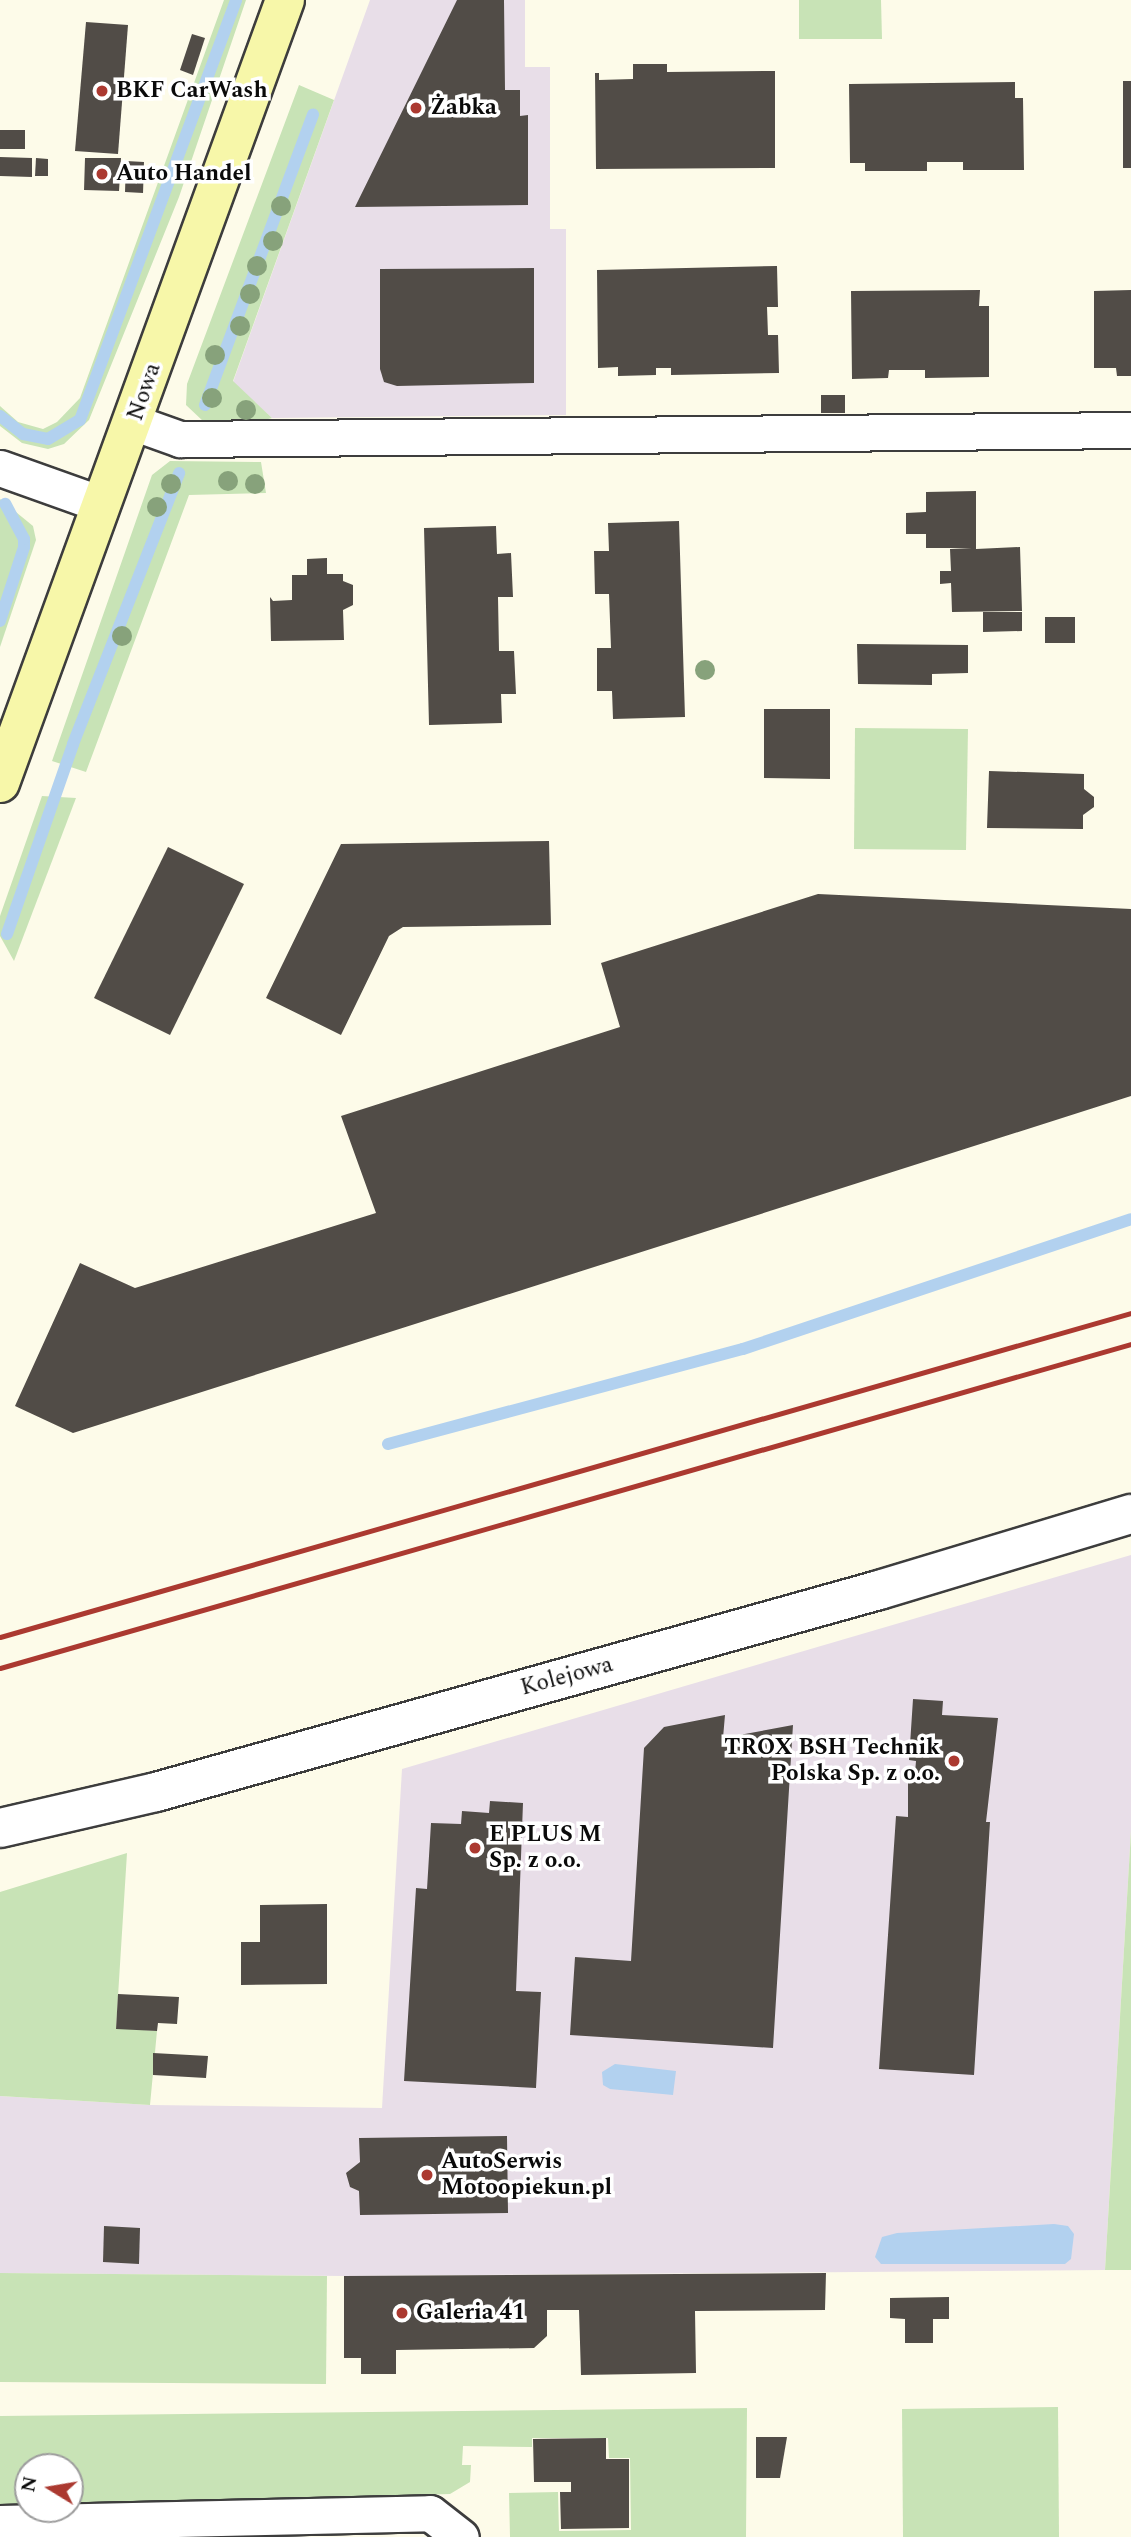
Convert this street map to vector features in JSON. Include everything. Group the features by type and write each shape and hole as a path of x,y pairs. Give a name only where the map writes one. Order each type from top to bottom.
{"main road":[{"name":"Nowa","path":"0,783 101,505 135,423 285,0"}],"street":[{"path":"135,423 180,439 1131,430"},
{"path":"0,468 101,505"},
{"name":"Kolejowa","path":"0,1828 156,1792 879,1590 1131,1514"},
{"path":"0,2523 430,2513 461,2537"}],"shaded area":[{"path":"370,0 525,0 525,67 550,67 550,229 566,229 566,415 272,418 233,382"},
{"path":"1131,1555 1131,1831 1105,2270 344,2276 0,2273 0,2096 150,2105 382,2108 402,1769"}],"green space":[{"path":"224,0 246,0 179,197 89,420 64,444 48,449 22,443 0,426 0,406 18,422 43,429 57,422 80,398"},
{"path":"799,0 881,0 882,39 799,39"},
{"path":"299,85 334,100 233,381 272,418 246,425 204,422 186,405 187,384"},
{"path":"170,461 261,462 266,493 189,495 86,772 52,761 152,475"},
{"path":"0,499 33,526 36,540 0,647"},
{"path":"855,728 968,729 966,850 854,849"},
{"path":"42,796 76,798 14,961 0,936 0,916"},
{"path":"1131,1831 1131,2270 1105,2270"},
{"path":"127,1853 116,2028 157,2031 150,2105 0,2096 0,1892"},
{"path":"0,2273 327,2276 326,2384 0,2382"},
{"path":"1058,2407 1059,2537 903,2537 902,2409"},
{"path":"747,2408 746,2537 510,2537 509,2493 558,2492 559,2531 631,2530 630,2458 609,2458 608,2438 532,2438 532,2447 463,2446 462,2465 471,2465 470,2482 450,2494 84,2505 84,2453 14,2453 14,2506 0,2507 0,2416"}],"water":[{"path":"615,2064 676,2071 673,2095 610,2089 603,2085 602,2072"},
{"path":"1054,2224 1068,2226 1074,2234 1071,2259 1065,2264 881,2264 875,2257 882,2237 897,2233"}],"building":[{"path":"457,0 504,0 505,90 520,90 520,116 528,115 528,205 355,207"},
{"name":"BKF CarWash","path":"86,22 128,25 118,154 75,151"},
{"path":"192,34 205,38 193,75 180,70"},
{"path":"633,64 667,64 667,72 775,71 775,168 596,169 595,73 599,73 599,80 633,79"},
{"path":"1123,81 1131,81 1131,168 1123,168"},
{"path":"1015,82 1015,98 1023,98 1024,170 963,170 963,162 927,162 927,171 865,171 865,163 850,163 849,84"},
{"path":"0,130 25,130 25,149 0,149"},
{"path":"0,157 32,158 32,177 0,176"},
{"path":"36,158 48,159 48,176 35,176"},
{"name":"Auto Handel","path":"85,158 121,158 119,191 84,190"},
{"path":"126,161 144,162 143,193 125,192"},
{"path":"777,266 778,307 767,307 768,335 778,335 779,373 671,375 671,368 656,368 656,375 618,376 618,367 598,368 597,270"},
{"path":"534,268 534,383 397,386 384,382 380,369 380,269"},
{"path":"980,290 979,306 989,306 989,377 925,378 925,370 889,370 888,378 852,379 851,291"},
{"path":"1131,290 1131,376 1117,376 1116,368 1094,368 1094,291"},
{"path":"821,395 845,395 845,413 821,413"},
{"path":"976,491 976,549 1020,547 1022,611 952,612 951,583 940,584 940,571 951,571 950,549 972,548 926,548 926,534 906,534 906,513 926,512 926,492"},
{"path":"679,521 685,717 613,719 612,691 597,691 597,648 611,648 609,594 595,594 594,551 609,551 608,523"},
{"path":"496,526 497,554 511,553 513,597 498,597 499,651 514,651 516,694 501,694 502,723 429,725 424,528"},
{"path":"327,558 327,574 343,574 343,581 353,585 353,605 343,610 344,640 271,641 270,597 273,601 292,600 292,575 307,575 307,559"},
{"path":"983,612 1022,612 1022,631 983,632"},
{"path":"1045,617 1075,617 1075,643 1045,643"},
{"path":"857,644 968,645 968,673 932,674 932,685 858,684"},
{"path":"764,709 830,709 830,779 764,778"},
{"path":"989,771 1084,774 1084,789 1094,797 1094,807 1083,815 1083,829 987,828"},
{"path":"549,841 551,925 403,927 389,936 341,1035 266,998 341,844"},
{"path":"168,847 244,884 170,1035 94,998"},
{"path":"818,894 1131,909 1131,1096 73,1433 15,1406 80,1263 135,1288 376,1213 341,1116 620,1027 601,963"},
{"path":"913,1699 943,1701 942,1715 998,1718 986,1822 990,1822 974,2075 879,2069 896,1816 908,1817 908,1772 915,1773 916,1761 909,1760"},
{"path":"725,1715 723,1738 793,1725 773,2048 570,2035 575,1957 631,1961 644,1748 664,1727"},
{"path":"490,1801 523,1803 516,1991 541,1992 536,2088 404,2081 416,1888 427,1889 431,1823 461,1824 462,1811 489,1813"},
{"path":"327,1904 327,1984 241,1985 241,1942 260,1942 260,1905"},
{"path":"118,1994 179,1997 177,2024 158,2023 157,2031 116,2029"},
{"path":"153,2053 208,2056 206,2078 153,2075"},
{"name":"AutoSerwis Motoopiekun.pl","path":"507,2136 508,2213 360,2215 359,2191 350,2187 346,2173 360,2162 359,2138"},
{"path":"104,2226 140,2228 139,2264 103,2262"},
{"path":"826,2273 825,2310 695,2311 696,2373 581,2375 579,2310 547,2310 547,2336 534,2348 396,2350 396,2374 361,2374 361,2358 344,2358 344,2276"},
{"path":"949,2297 949,2319 933,2319 933,2343 905,2343 905,2319 890,2318 890,2298"},
{"path":"756,2437 787,2437 780,2478 756,2478"},
{"path":"606,2438 606,2459 629,2459 629,2528 561,2529 560,2492 571,2492 571,2482 534,2482 533,2439"}],"waterway":[{"path":"0,416 23,434 48,439 80,420 236,0"},
{"path":"205,405 313,114"},
{"path":"7,934 73,744 179,473"},
{"path":"0,621 24,547 24,539 5,504"},
{"path":"388,1444 743,1349 1131,1219"}],"railway":[{"path":"0,1637 1131,1313"},
{"path":"0,1668 1131,1344"}],"place":[{"name":"BKF CarWash","path":"102,91"},
{"name":"Żabka","path":"416,108"},
{"name":"Auto Handel","path":"102,174"},
{"name":"TROX BSH Technik Polska Sp. z o.o.","path":"954,1761"},
{"name":"E PLUS M Sp. z o.o.","path":"475,1848"},
{"name":"AutoSerwis Motoopiekun.pl","path":"427,2175"},
{"name":"Galeria 41","path":"402,2313"}]}
